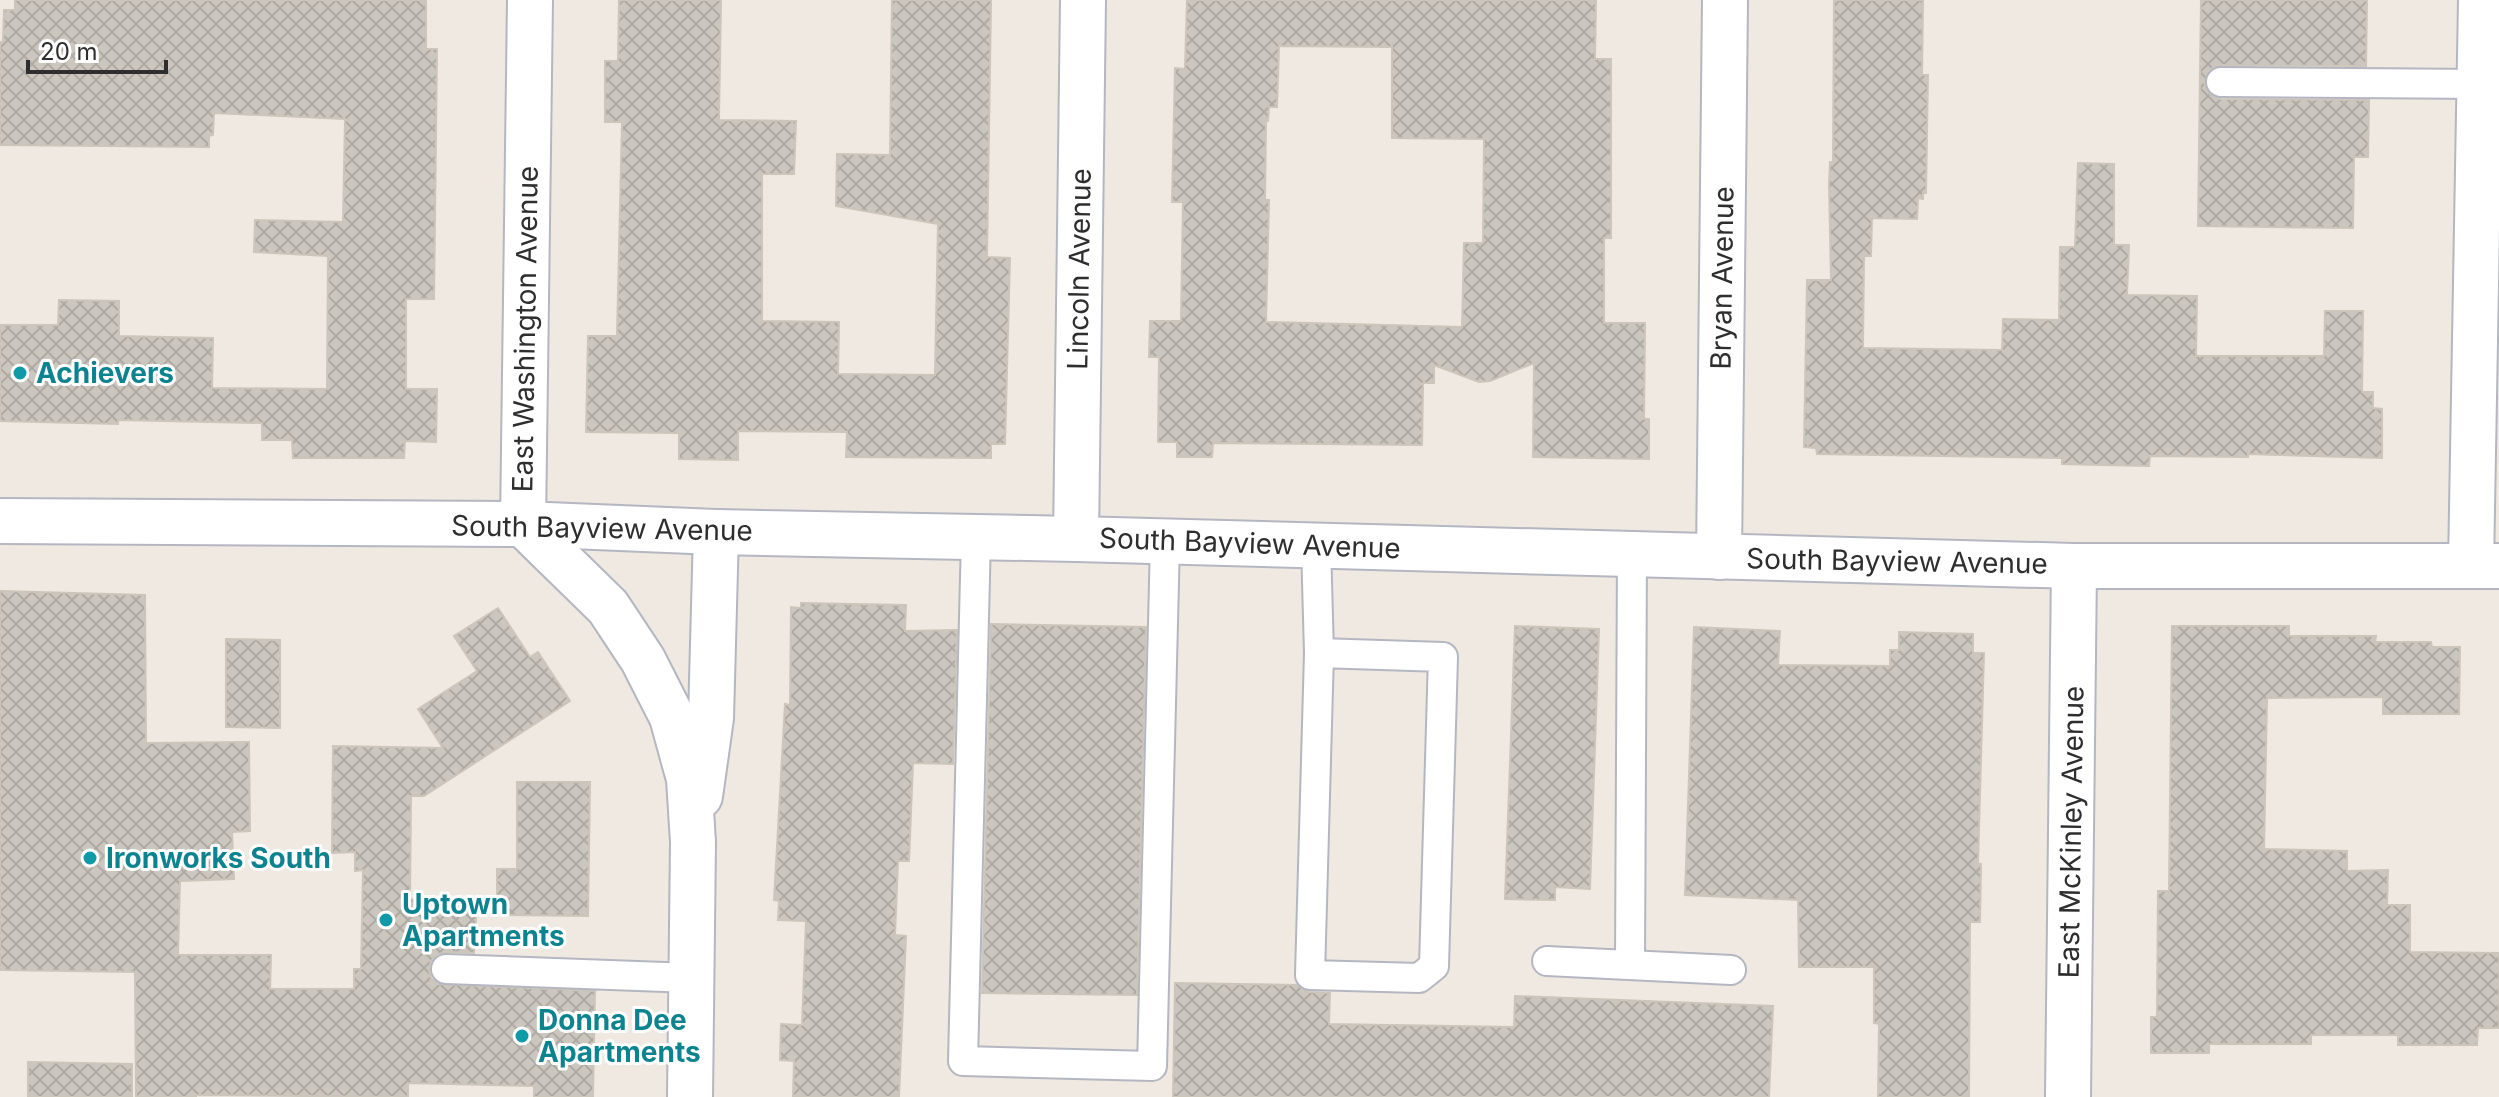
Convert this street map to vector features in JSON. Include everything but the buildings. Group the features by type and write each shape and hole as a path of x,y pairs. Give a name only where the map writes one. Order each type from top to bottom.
{"street":[{"name":"East Washington Avenue","path":"530,0 523,524 608,607 643,660 672,717 689,779 693,842 690,1097"},
{"name":"Lincoln Avenue","path":"1076,539 1083,0"},
{"name":"Bryan Avenue","path":"1719,557 1725,0"},
{"path":"2481,0 2485,566"},
{"name":"South Bayview Avenue","path":"0,521 523,524 716,532 2074,566 2485,566"},
{"name":"East Washington Avenue","path":"693,842 711,718 716,532"},
{"name":"East McKinley Avenue","path":"2068,1097 2074,566"}],"lane":[{"path":"2221,82 2480,84"},
{"path":"976,537 963,1061 1152,1066 1165,542"},
{"path":"1316,545 1319,653 1310,975 1419,978 1434,966 1443,657 1319,653"},
{"path":"1630,964 1632,554"},
{"path":"1547,961 1731,970"},
{"path":"446,969 692,978"}],"place":[{"name":"Achievers","path":"20,373"},
{"name":"Ironworks South","path":"90,858"},
{"name":"Uptown Apartments","path":"386,920"},
{"name":"Donna Dee Apartments","path":"522,1036"}]}
